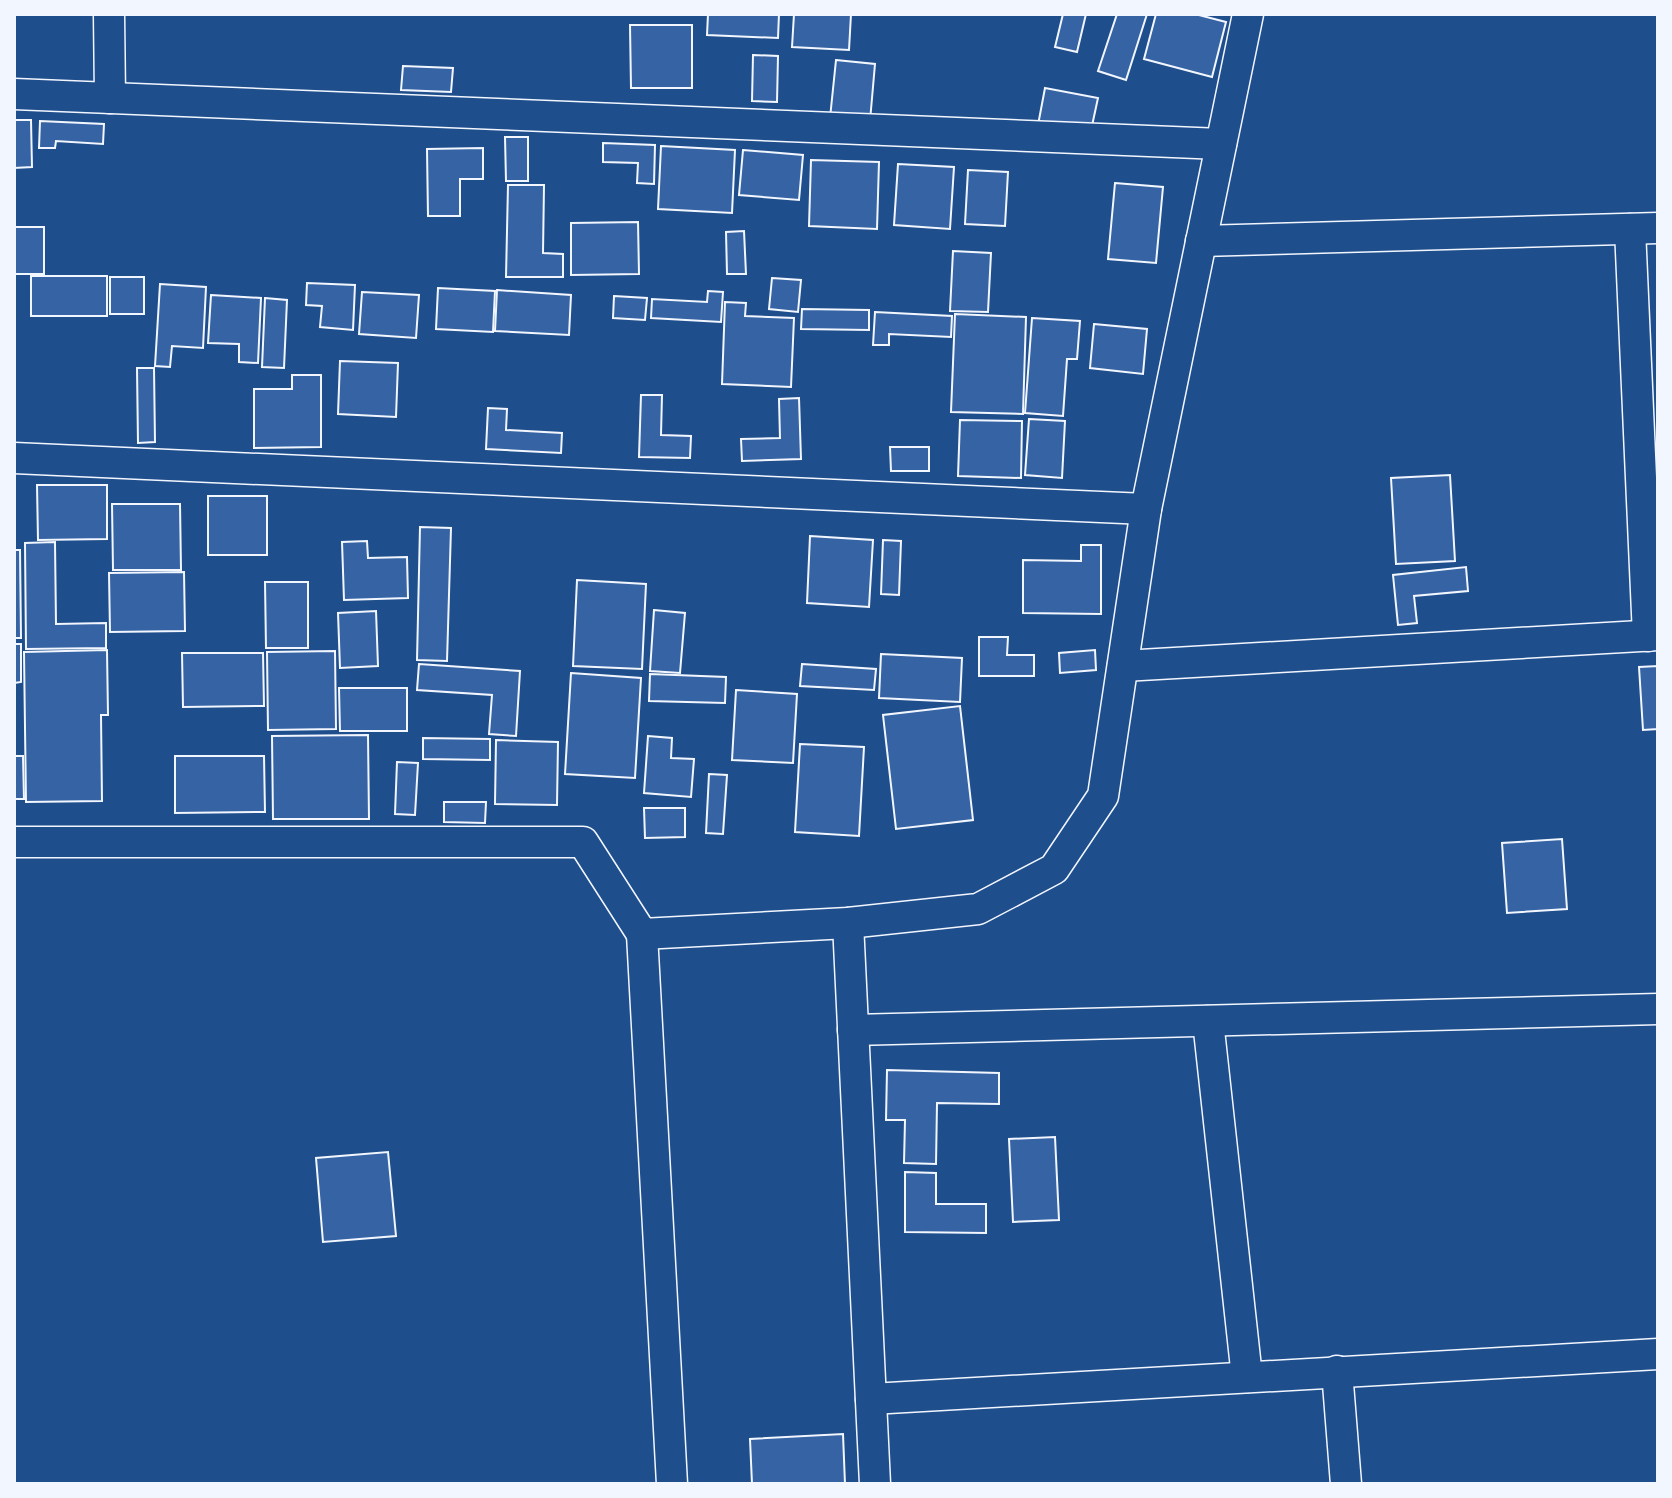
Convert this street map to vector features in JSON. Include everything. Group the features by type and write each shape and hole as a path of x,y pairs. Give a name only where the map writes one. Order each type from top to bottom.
{"street":[{"path":"109,14 110,98"},
{"path":"642,934 848,923 978,909 1054,869 1103,796 1146,509 1248,14"},
{"path":"14,94 1221,144"},
{"path":"1123,666 1653,636 1644,229 1201,241"},
{"path":"14,458 1146,509"},
{"path":"14,842 583,842 642,934 672,1484"},
{"path":"848,923 875,1484"},
{"path":"853,1030 1658,1009"},
{"path":"1208,1021 1247,1377"},
{"path":"871,1399 1658,1354"},
{"path":"1337,1371 1346,1484"}],"building":[{"path":"708,14 779,14 778,38 707,35"},
{"path":"794,14 851,14 849,50 792,47"},
{"path":"1063,14 1086,14 1077,52 1055,47"},
{"path":"1117,14 1147,14 1126,80 1098,71"},
{"path":"1156,14 1195,14 1226,22 1212,77 1144,59"},
{"path":"630,25 692,25 692,88 631,88"},
{"path":"753,55 778,56 777,102 752,101"},
{"path":"836,60 875,64 870,121 830,118"},
{"path":"403,66 453,68 451,92 401,90"},
{"path":"1045,88 1098,98 1090,135 1038,125"},
{"path":"14,120 31,120 32,167 14,168"},
{"path":"40,121 104,124 103,144 56,141 55,148 39,148"},
{"path":"505,137 528,137 528,181 506,181"},
{"path":"603,143 655,145 654,184 637,183 638,163 603,162"},
{"path":"661,146 735,150 732,213 658,209"},
{"path":"483,148 483,179 460,179 460,216 428,216 427,149"},
{"path":"743,150 803,155 799,200 739,195"},
{"path":"811,160 879,162 877,229 809,226"},
{"path":"898,164 954,167 950,229 894,225"},
{"path":"968,170 1008,172 1005,226 965,224"},
{"path":"1115,183 1163,187 1156,263 1108,259"},
{"path":"508,185 544,185 543,253 563,254 563,277 506,277"},
{"path":"638,222 639,274 571,275 571,223"},
{"path":"14,227 44,227 44,274 14,274"},
{"path":"744,231 746,274 727,274 726,232"},
{"path":"953,251 991,253 988,312 950,311"},
{"path":"31,276 107,276 107,316 31,316"},
{"path":"110,277 144,277 144,314 110,314"},
{"path":"772,278 801,280 798,312 769,309"},
{"path":"307,283 355,285 353,330 320,327 322,306 306,305"},
{"path":"160,284 206,287 203,348 172,346 170,367 155,366"},
{"path":"438,288 495,291 493,332 436,329"},
{"path":"497,290 571,295 569,335 495,331"},
{"path":"708,291 723,292 721,322 651,318 652,299 707,302"},
{"path":"362,292 419,295 416,338 359,334"},
{"path":"211,295 261,298 258,363 239,362 239,344 208,343"},
{"path":"614,296 647,298 645,320 613,318"},
{"path":"265,298 287,300 284,368 262,367"},
{"path":"725,302 746,303 745,316 794,318 791,387 722,384"},
{"path":"802,309 869,310 869,330 801,329"},
{"path":"875,312 952,316 951,337 889,334 889,345 873,345"},
{"path":"955,314 1026,317 1023,414 951,412"},
{"path":"1032,318 1080,321 1077,359 1067,359 1063,416 1025,413"},
{"path":"1094,324 1147,329 1143,374 1090,368"},
{"path":"340,361 398,363 396,417 338,414"},
{"path":"137,368 154,368 155,442 138,443"},
{"path":"292,375 321,375 321,447 254,448 254,389 292,389"},
{"path":"641,395 662,395 661,435 691,436 690,458 639,457"},
{"path":"799,398 801,459 742,461 741,439 780,438 779,399"},
{"path":"488,408 507,409 506,430 562,433 561,453 486,449"},
{"path":"1029,419 1065,421 1062,478 1025,475"},
{"path":"960,420 1022,421 1021,478 958,476"},
{"path":"890,447 929,447 929,471 891,471"},
{"path":"1450,475 1455,561 1396,564 1391,478"},
{"path":"37,485 107,485 107,539 38,540"},
{"path":"208,496 267,496 267,555 208,555"},
{"path":"112,504 180,504 181,570 113,570"},
{"path":"420,527 451,528 447,661 417,660"},
{"path":"810,536 873,540 869,607 807,603"},
{"path":"883,540 901,541 899,595 881,594"},
{"path":"367,541 368,558 407,557 408,598 344,600 342,542"},
{"path":"55,542 56,624 106,623 106,648 26,649 25,543"},
{"path":"1081,545 1101,545 1101,614 1023,613 1023,560 1081,561"},
{"path":"14,550 20,550 21,638 14,638"},
{"path":"1466,567 1468,591 1414,596 1417,623 1398,625 1393,575"},
{"path":"184,572 185,631 110,632 109,573"},
{"path":"577,580 646,584 642,669 573,666"},
{"path":"265,582 308,582 308,648 266,648"},
{"path":"654,610 685,613 680,673 650,671"},
{"path":"376,611 378,666 340,668 338,613"},
{"path":"979,637 1008,637 1007,655 1034,655 1034,676 979,676"},
{"path":"14,644 21,644 21,682 14,683"},
{"path":"107,650 108,715 101,715 102,801 26,802 24,652"},
{"path":"1095,650 1096,670 1060,673 1059,653"},
{"path":"335,651 336,729 268,730 267,652"},
{"path":"182,653 263,653 264,706 183,707"},
{"path":"881,654 962,658 960,702 879,698"},
{"path":"419,664 520,671 516,736 489,734 492,695 417,690"},
{"path":"802,664 876,669 874,690 800,686"},
{"path":"1658,666 1658,729 1643,730 1639,667"},
{"path":"571,673 641,678 635,778 565,774"},
{"path":"650,674 726,677 725,703 649,701"},
{"path":"339,688 407,688 407,731 340,731"},
{"path":"736,690 797,694 793,763 732,760"},
{"path":"960,706 973,820 896,829 883,715"},
{"path":"368,735 369,819 273,819 272,736"},
{"path":"648,736 672,738 671,758 694,759 691,797 644,793"},
{"path":"423,738 490,739 490,760 423,759"},
{"path":"496,740 558,742 557,805 495,804"},
{"path":"800,744 864,747 859,836 795,832"},
{"path":"14,756 23,756 24,799 14,799"},
{"path":"175,756 264,756 265,812 175,813"},
{"path":"397,762 418,763 415,815 395,814"},
{"path":"709,774 727,775 723,834 706,833"},
{"path":"444,802 486,802 485,823 444,822"},
{"path":"644,808 685,808 685,837 645,838"},
{"path":"1562,839 1567,909 1507,913 1502,843"},
{"path":"887,1070 999,1073 999,1104 937,1103 936,1164 904,1163 905,1120 886,1120"},
{"path":"1055,1137 1059,1220 1013,1222 1009,1139"},
{"path":"388,1152 396,1236 323,1242 316,1158"},
{"path":"905,1172 936,1173 936,1204 986,1204 986,1233 905,1232"},
{"path":"843,1434 845,1484 752,1484 750,1439"}]}
